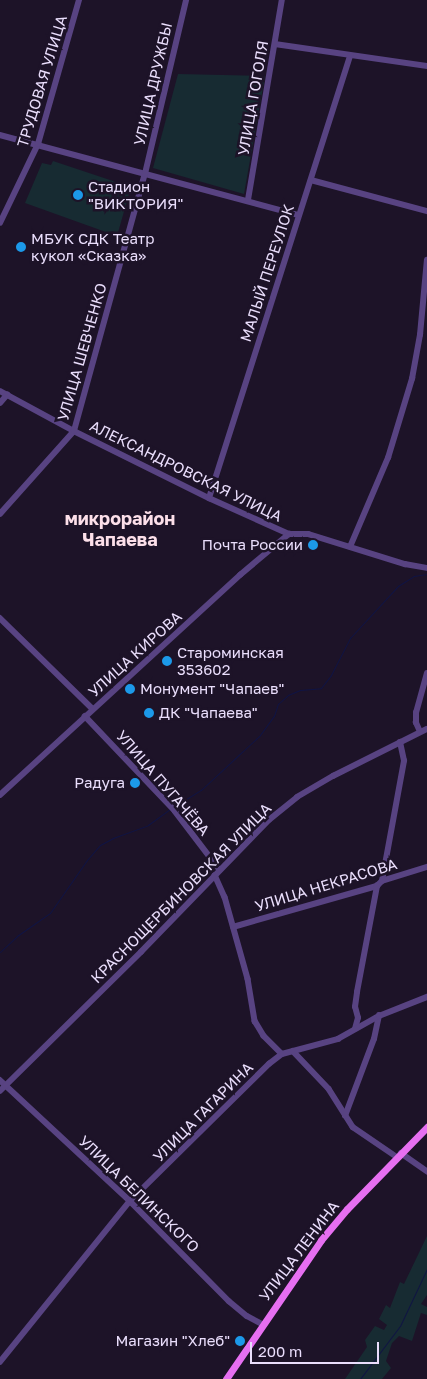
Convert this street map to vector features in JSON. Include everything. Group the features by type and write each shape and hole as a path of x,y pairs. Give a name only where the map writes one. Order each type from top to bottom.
{"main road":[{"name":"УЛИЦА ЛЕНИНА","path":"226,1379 321,1240 427,1127"}],"street":[{"name":"ТРУДОВАЯ УЛИЦА","path":"0,223 38,144 79,0"},
{"name":"УЛИЦА ДРУЖБЫ","path":"145,174 186,0"},
{"name":"УЛИЦА ГОГОЛЯ","path":"248,200 282,0"},
{"path":"275,44 427,66"},
{"name":"МАЛЫЙ ПЕРЕУЛОК","path":"209,498 350,56"},
{"path":"0,134 298,215"},
{"name":"УЛИЦА ШЕВЧЕНКО","path":"0,514 74,431 145,174"},
{"path":"311,180 427,211"},
{"path":"350,547 388,458 412,379 420,336 427,260"},
{"name":"АЛЕКСАНДРОВСКАЯ УЛИЦА","path":"0,390 74,431 209,498 289,534 308,534 405,564 427,568"},
{"path":"0,403 7,395"},
{"name":"УЛИЦА КИРОВА","path":"0,795 240,575 289,534"},
{"path":"0,618 93,709"},
{"path":"420,732 416,723 416,713 427,673"},
{"name":"УЛИЦА ПУГАЧЁВА","path":"85,716 170,805 218,872 248,979 255,1021 264,1036 282,1054"},
{"name":"КРАСНОЩЕРБИНОВСКАЯ УЛИЦА","path":"0,1091 141,952 269,820 297,797 427,729"},
{"path":"356,1029 358,1018 355,1007 357,992 384,870 404,761 400,742"},
{"name":"УЛИЦА НЕКРАСОВА","path":"233,927 380,884 427,867"},
{"path":"384,870 394,878"},
{"name":"УЛИЦА ГАГАРИНА","path":"0,1362 130,1201 269,1064 282,1054 338,1039 379,1016 427,998"},
{"path":"345,1116 374,1039 379,1016"},
{"path":"293,1051 329,1089 353,1127 427,1171"},
{"name":"УЛИЦА БЕЛИНСКОГО","path":"0,1080 130,1201 229,1301 247,1316 262,1324"}],"shaded area":[{"path":"178,74 265,76 244,194 153,168"},
{"name":"Стадион \"ВИКТОРИЯ\"","path":"53,161 131,187 117,236 25,203 42,163 51,165"},
{"path":"427,1236 427,1295 421,1304 427,1307 427,1315 421,1313 412,1341 399,1336 392,1343 386,1361 391,1368 382,1379 345,1379 367,1347 365,1340 375,1326 384,1330 387,1325 379,1319 386,1305 390,1308 400,1282 404,1284"}],"waterway":[{"path":"175,806 201,790 260,735 274,716 278,704 288,695 300,690 321,688 331,675 350,638 398,586 414,576 426,574"},
{"path":"0,952 17,936 50,913 87,860 100,845 148,825 170,809"},
{"path":"360,1379 400,1326 427,1269"}],"place":[{"name":"Стадион \"ВИКТОРИЯ\"","path":"78,195"},
{"name":"МБУК СДК Театр кукол «Сказка»","path":"21,247"},
{"name":"Почта России","path":"313,545"},
{"name":"Староминская 353602","path":"167,661"},
{"name":"Монумент \"Чапаев\"","path":"130,689"},
{"name":"ДК \"Чапаева\"","path":"149,713"},
{"name":"Радуга","path":"135,783"},
{"name":"Магазин \"Хлеб\"","path":"240,1341"}],"district":[{"name":"микрорайон Чапаева","path":"120,529"}]}
